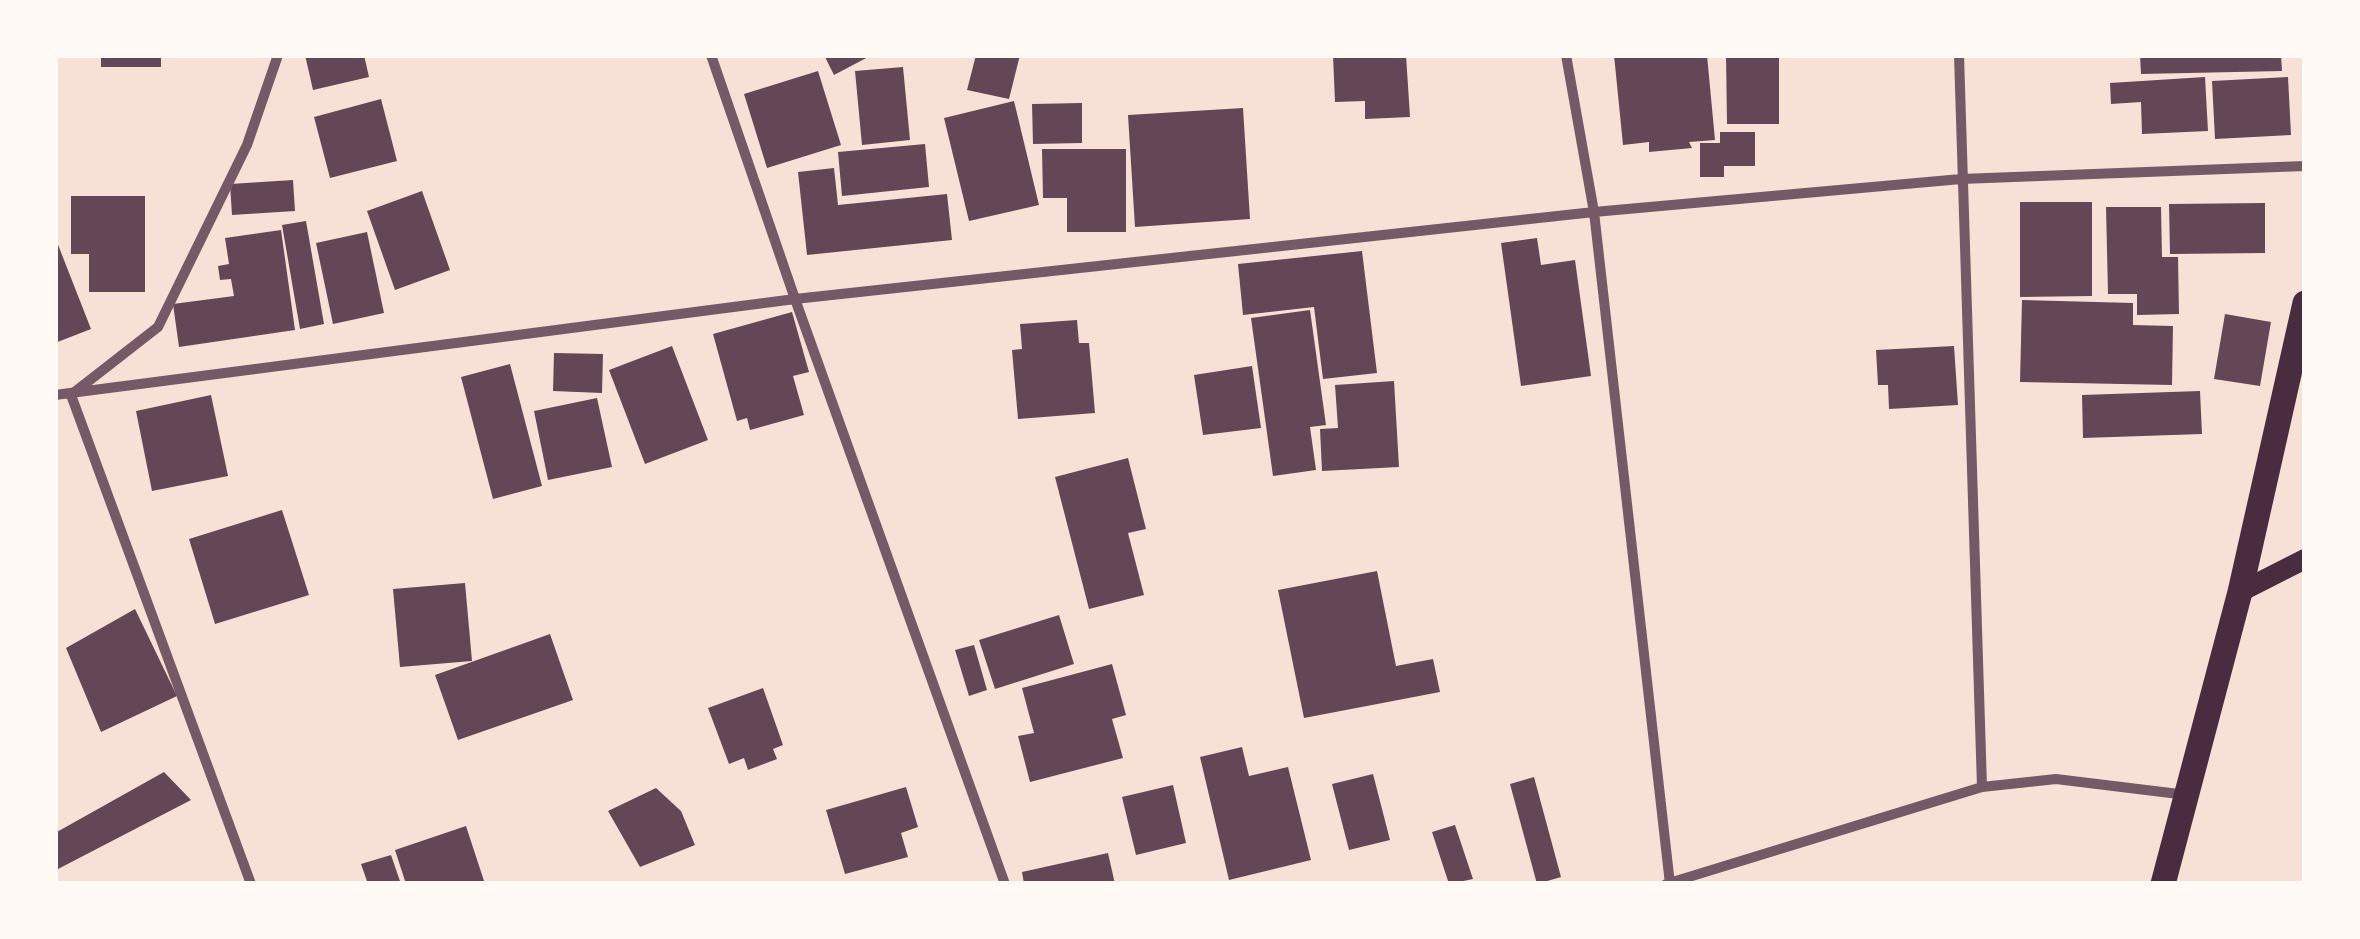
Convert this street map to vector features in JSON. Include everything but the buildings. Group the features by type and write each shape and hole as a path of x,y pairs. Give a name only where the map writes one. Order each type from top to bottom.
{"main road":[{"path":"2163,884 2240,592 2305,303"},
{"path":"2240,592 2305,560"}],"street":[{"path":"71,395 158,327 247,145 278,55"},
{"path":"711,55 1005,884"},
{"path":"1566,55 1594,212 1668,884 1982,787 2056,780 2187,795"},
{"path":"1959,55 1982,787"},
{"path":"55,395 795,299 1594,212 1962,179 2305,166"},
{"path":"71,395 251,884"}]}
